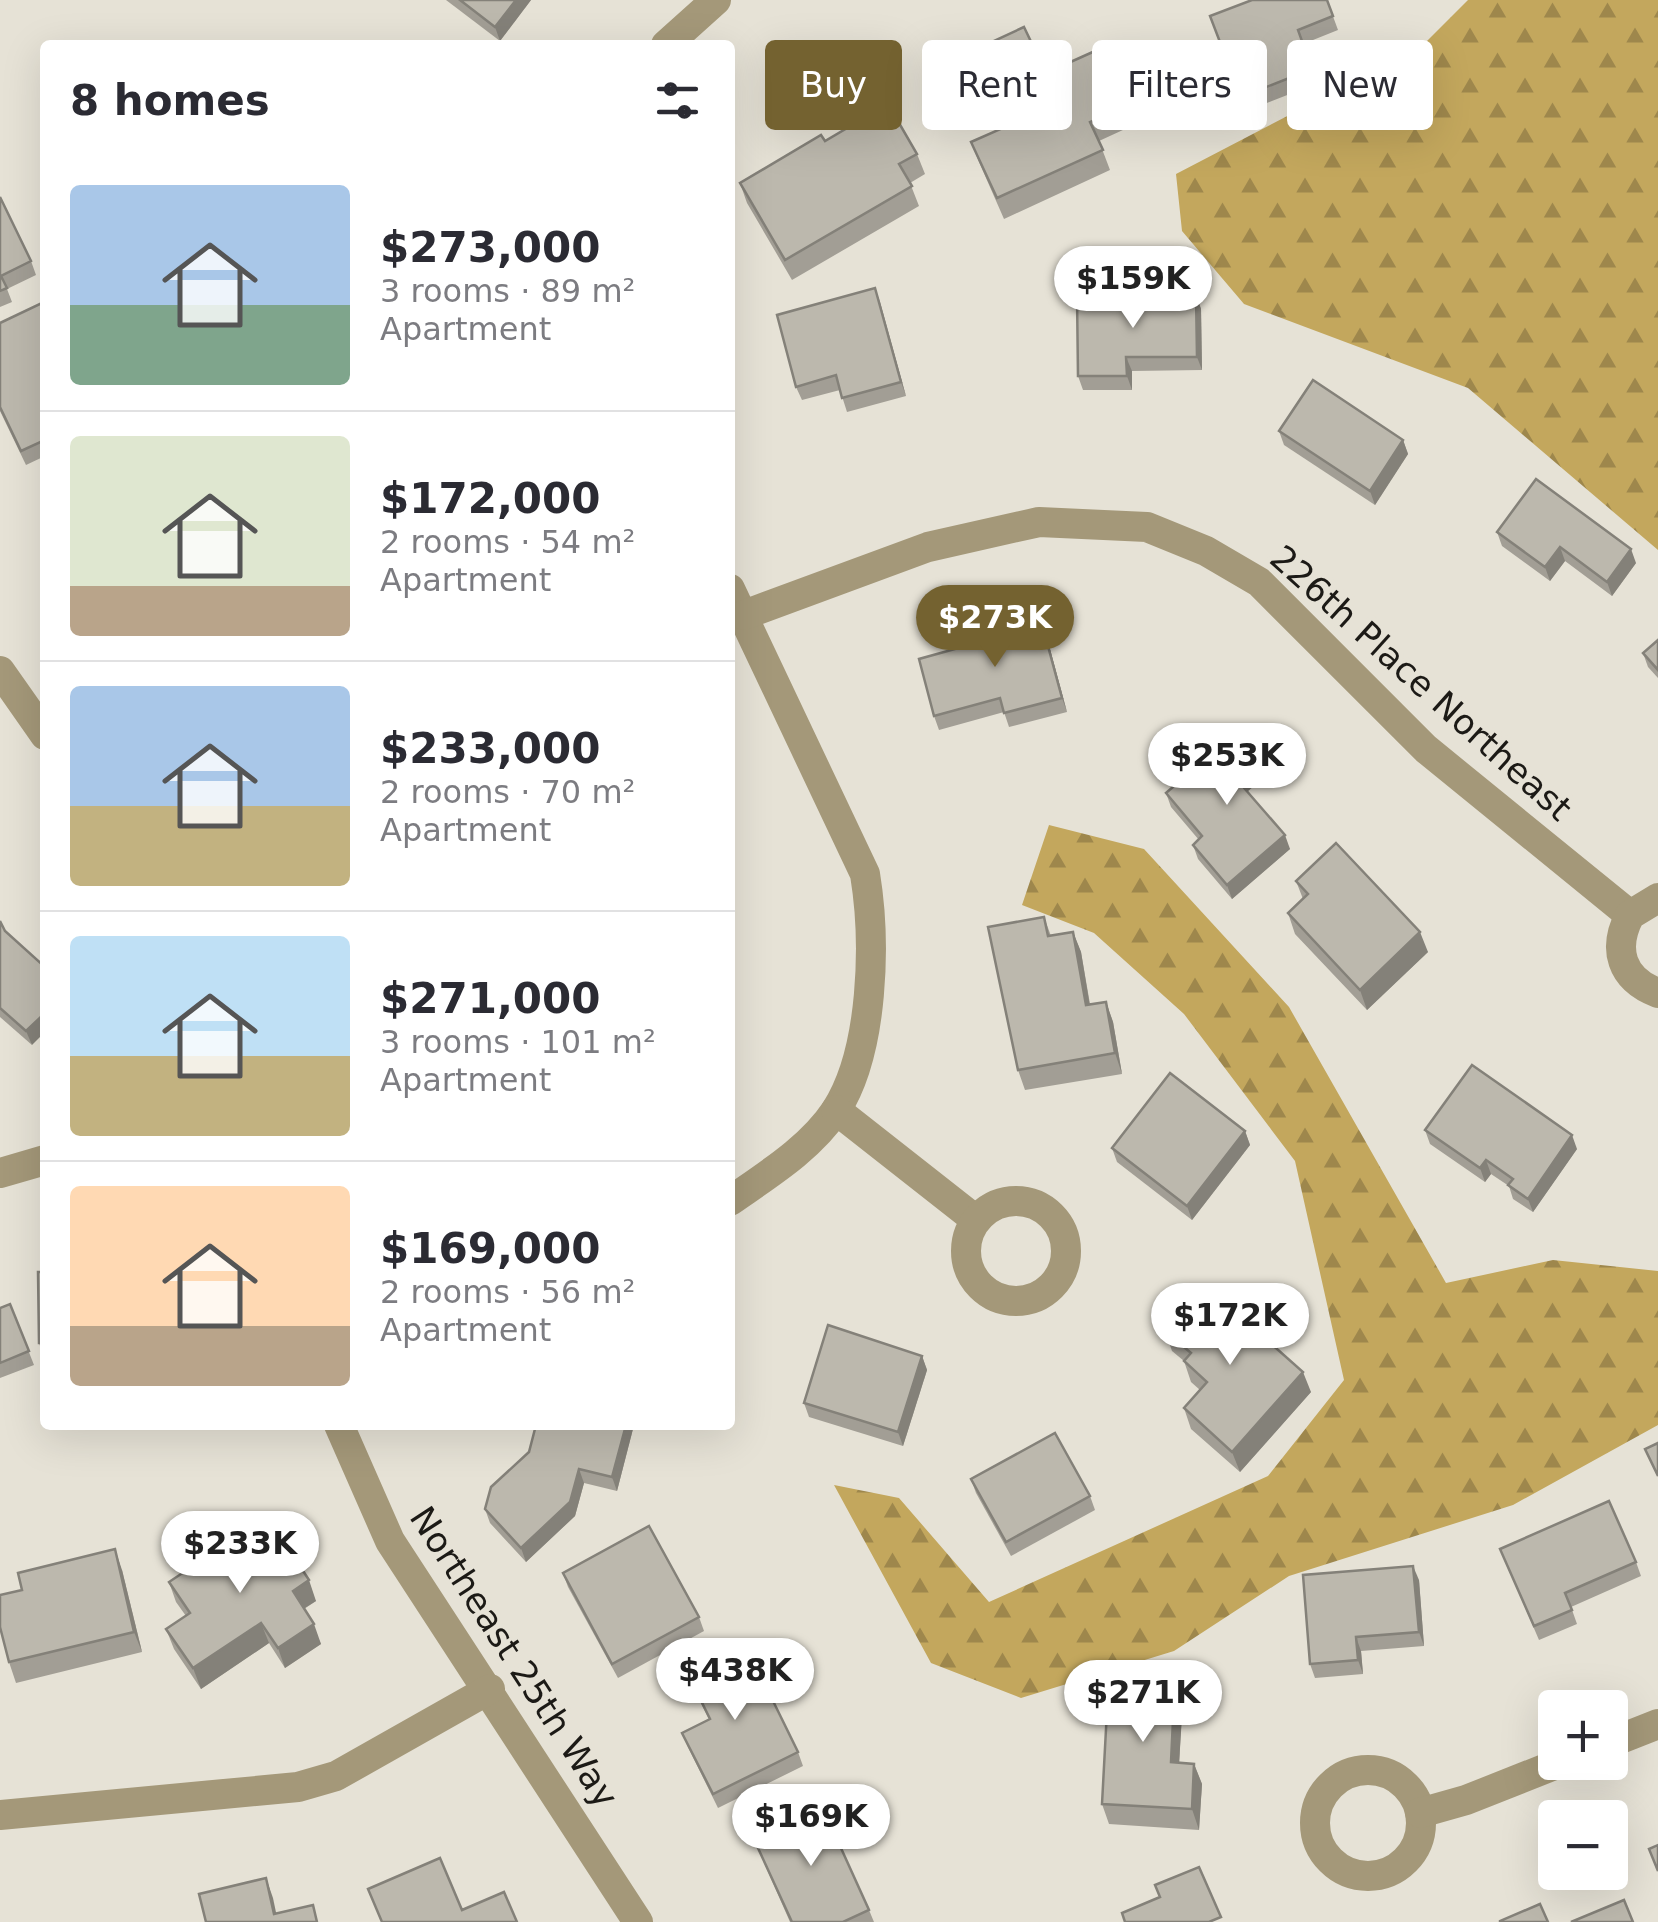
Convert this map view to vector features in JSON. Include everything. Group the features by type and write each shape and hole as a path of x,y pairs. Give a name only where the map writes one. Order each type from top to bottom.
{"street":[{"path":"672,40 716,0"},
{"name":"226th Place Northeast","path":"737,602 928,547 1039,522 1147,528 1206,551 1259,582 1426,748 1630,915"},
{"path":"735,1198 791,1158 836,1110 856,1060 869,988 874,926 865,874 737,602"},
{"path":"0,671 40,728"},
{"path":"1658,898 1630,915 1622,930 1622,963 1631,978 1658,994"},
{"path":"836,1110 976,1220"},
{"path":"0,1173 40,1161"},
{"name":"Northeast 25th Way","path":"341,1430 390,1541 490,1689 638,1922"},
{"path":"0,1815 298,1786 336,1776 490,1689"},
{"path":"1628,1736 1658,1724"},
{"path":"1420,1813 1538,1771"}],"green space":[{"path":"1468,0 1658,0 1658,550 1468,388 1244,304 1182,231 1176,174 1287,116 1287,130 1433,130 1433,40 1428,40"},
{"path":"1049,825 1144,849 1289,1007 1446,1283 1553,1260 1658,1271 1658,1425 1513,1505 1289,1576 1174,1651 1021,1698 931,1663 834,1485 899,1498 989,1602 1268,1476 1344,1380 1295,1161 1184,1014 1094,933 1022,905"}],"building":[{"path":"460,0 516,0 495,27"},
{"path":"1252,0 1327,0 1333,16 1298,30 1302,40 1287,40 1287,79 1267,87 1267,40 1219,40 1210,16"},
{"path":"1024,27 1030,40 996,40"},
{"path":"1092,52 1090,122 1103,150 997,198 971,142 998,130 1072,130 1072,61"},
{"path":"902,128 917,154 899,164 912,186 785,260 740,183 821,135 825,141 844,130"},
{"path":"0,197 31,261 1,276 7,288 0,291"},
{"path":"875,288 901,382 842,398 836,375 796,387 777,315"},
{"path":"1196,295 1197,357 1126,357 1127,376 1078,376 1077,296"},
{"path":"40,304 40,442 21,451 0,407 0,323"},
{"path":"1313,380 1403,440 1370,491 1279,431"},
{"path":"1536,479 1631,549 1607,582 1560,547 1545,567 1497,532"},
{"path":"1039,613 1062,698 1004,713 1000,698 934,716 919,659 984,641 980,629"},
{"path":"1658,640 1658,670 1643,653"},
{"path":"1243,727 1268,756 1238,781 1285,835 1227,885 1193,845 1202,836 1166,793"},
{"path":"1336,843 1420,932 1360,990 1288,913 1308,894 1296,881"},
{"path":"1044,917 1048,936 1073,932 1086,1005 1106,1002 1115,1053 1018,1070 988,927"},
{"path":"0,921 5,931 40,962 40,1018 26,1031 0,1008"},
{"path":"1472,1065 1572,1135 1528,1199 1508,1185 1513,1179 1486,1160 1480,1168 1425,1130"},
{"path":"1170,1073 1245,1131 1187,1206 1112,1148"},
{"path":"38,1272 40,1272 40,1343"},
{"path":"1205,1285 1303,1372 1232,1452 1184,1408 1207,1382 1184,1361 1191,1353 1165,1331"},
{"path":"10,1304 29,1351 0,1363 0,1308"},
{"path":"828,1325 922,1356 898,1432 804,1403"},
{"path":"535,1430 625,1430 612,1477 579,1469 570,1502 521,1548 485,1509 491,1487 529,1452"},
{"path":"1055,1433 1090,1496 1006,1542 971,1479"},
{"path":"1658,1443 1658,1476 1645,1449"},
{"path":"1609,1501 1636,1562 1565,1593 1572,1610 1534,1626 1500,1549"},
{"path":"273,1525 309,1580 293,1591 314,1624 278,1648 261,1623 193,1668 166,1629 190,1613 169,1582 244,1532 250,1540"},
{"path":"649,1526 699,1617 612,1664 563,1573"},
{"path":"115,1549 134,1632 9,1662 0,1627 0,1595 22,1590 18,1573"},
{"path":"1413,1566 1419,1632 1356,1637 1358,1660 1310,1664 1303,1575"},
{"path":"711,1652 720,1671 751,1656 798,1752 713,1794 682,1733 710,1719 684,1666"},
{"path":"1109,1673 1175,1677 1171,1762 1194,1764 1192,1809 1102,1804"},
{"path":"821,1804 869,1910 843,1922 792,1922 752,1835"},
{"path":"1658,1845 1658,1871 1649,1849"},
{"path":"440,1858 462,1910 504,1892 517,1922 382,1922 368,1889"},
{"path":"1199,1867 1221,1917 1209,1922 1125,1922 1122,1913 1160,1897 1155,1885"},
{"path":"266,1878 274,1914 313,1905 317,1922 206,1922 199,1894"},
{"path":"1624,1900 1633,1922 1571,1922"},
{"path":"1540,1904 1548,1922 1500,1922 1500,1921"}]}
